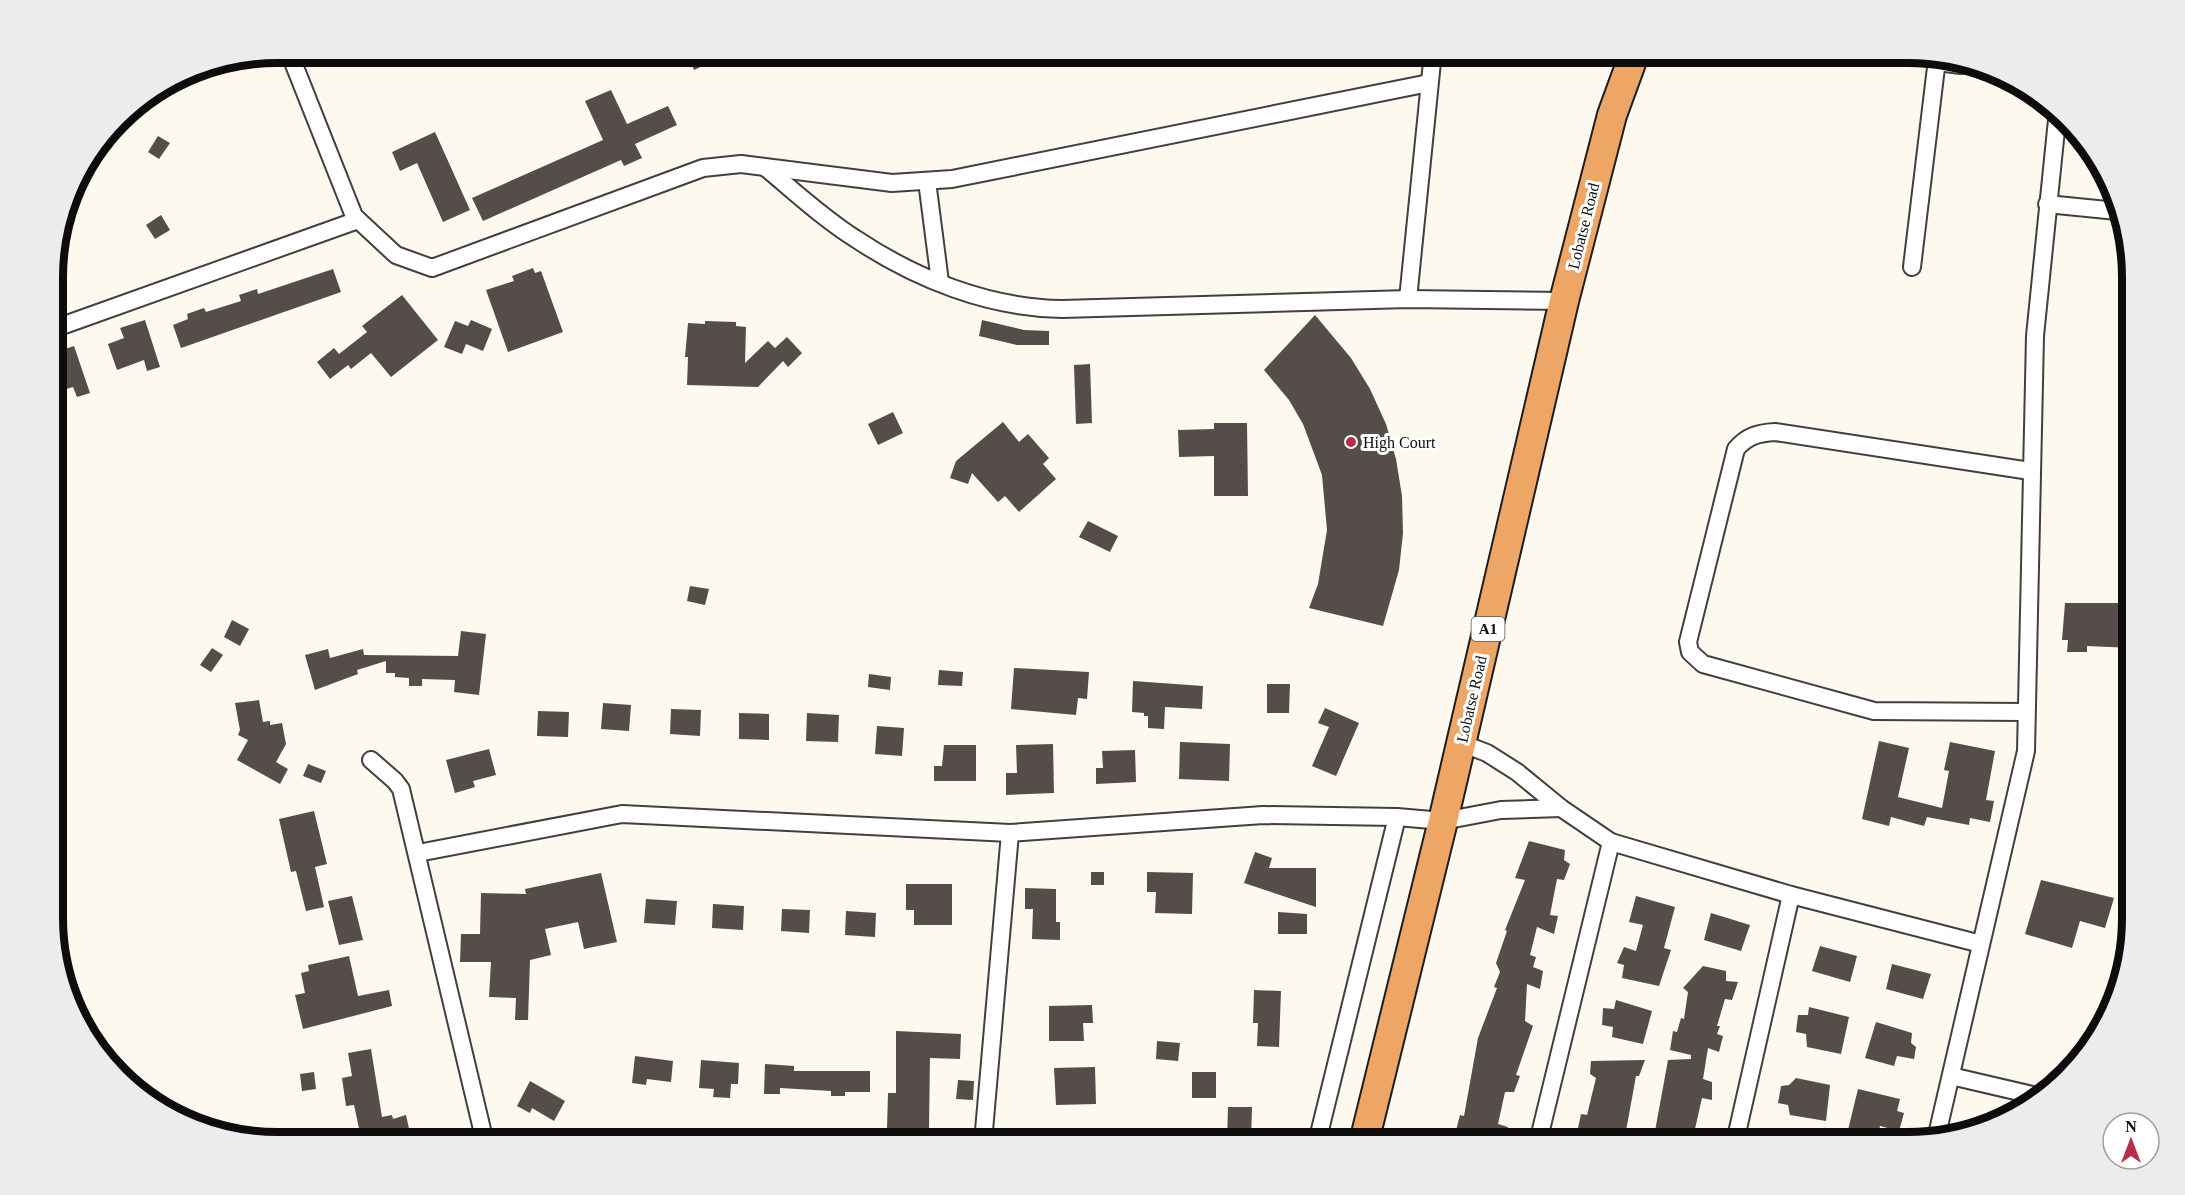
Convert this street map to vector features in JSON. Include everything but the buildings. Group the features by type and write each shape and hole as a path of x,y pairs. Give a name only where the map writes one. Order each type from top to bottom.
{"highway":[{"name":"Lobatse Road","path":"1612,115 1619,63"},
{"name":"Lobatse Road","path":"1366,1132 1443,821 1564,301 1612,115 1631,63"}],"street":[{"path":"294,63 358,220 396,255 432,268 703,168 741,164 880,182 927,182 975,177 1429,84"},
{"path":"1408,299 1432,63"},
{"path":"1912,267 1937,65"},
{"path":"1938,1130 2024,766 2035,336 2056,123"},
{"path":"765,167 854,238 882,255 940,282 991,300 1050,309 1408,299 1564,301"},
{"path":"927,182 940,282"},
{"path":"2047,204 2112,210"},
{"path":"63,325 358,220"},
{"path":"2026,712 1864,709 1703,664 1690,652 1688,642 1736,449 1744,440 1759,433 1775,432 2031,471"},
{"path":"1461,743 1503,762 1561,808 1611,842 1791,895 1981,944"},
{"path":"371,760 395,780 401,789 483,1132"},
{"path":"418,853 622,814 1010,833 1263,815 1396,817 1443,821 1501,810 1561,808"},
{"path":"1319,1132 1396,817"},
{"path":"984,1132 1010,833"},
{"path":"1540,1132 1611,842"},
{"path":"1737,1132 1791,895"},
{"path":"1951,1076 2029,1094"}],"place":[{"name":"High Court","path":"1351,442"}]}
